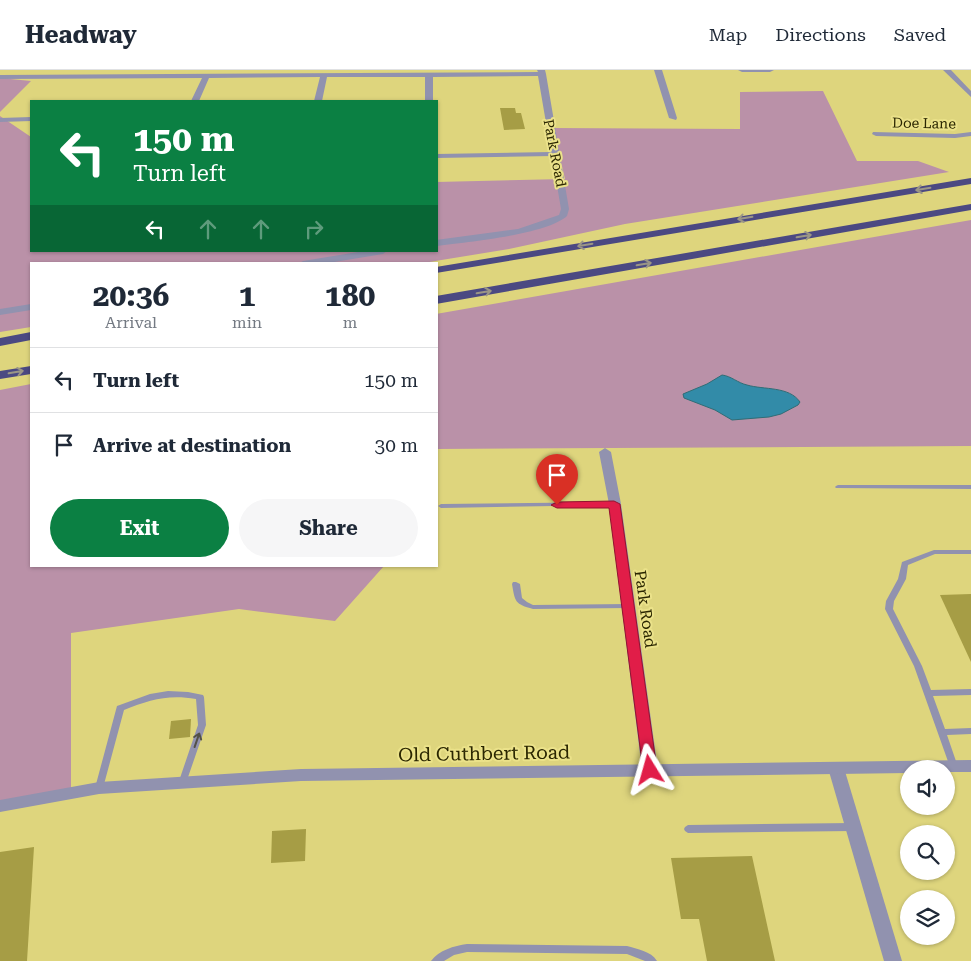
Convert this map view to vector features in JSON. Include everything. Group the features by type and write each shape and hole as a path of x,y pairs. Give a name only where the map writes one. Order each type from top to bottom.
{"highway":[{"path":"438,270 971,181"},
{"path":"438,300 971,207"},
{"path":"0,342 30,336"},
{"path":"0,375 30,370"}],"street":[{"path":"658,70 674,118"},
{"path":"742,70 770,70"},
{"path":"947,70 971,95"},
{"path":"0,77 142,73 206,76 324,75 384,72 429,75 541,72"},
{"name":"Park Road","path":"438,243 543,224 563,216 565,209 541,72"},
{"path":"318,100 324,75"},
{"path":"429,75 429,100"},
{"path":"195,100 206,76"},
{"path":"0,120 30,119"},
{"name":"Doe Lane","path":"876,134 946,136 971,134"},
{"path":"438,156 555,154"},
{"path":"315,262 377,252"},
{"path":"0,312 30,307"},
{"name":"Park Road","path":"605,452 614,504 650,770"},
{"name":"Old Cuthbert Road","path":"955,767 971,766"},
{"name":"Old Cuthbert Road","path":"0,806 99,788 183,781 301,775 900,767"},
{"path":"836,768 893,961"}],"lane":[{"path":"838,487 971,487"},
{"path":"441,506 614,504"},
{"path":"952,760 918,666 889,610 890,601 900,584 905,564 934,552 971,552"},
{"path":"516,584 518,599 524,604 533,607 628,606"},
{"path":"927,692 971,692"},
{"path":"99,788 120,708 158,694 184,693 200,697 202,725 183,781"},
{"path":"942,732 971,731"},
{"path":"688,829 853,826"},
{"path":"436,961 452,951 467,948 627,950 647,957 652,961"}],"shaded area":[{"path":"0,78 31,81 0,112"},
{"path":"823,91 857,161 918,161 949,172 625,224 509,249 429,262 30,262 30,327 0,332 0,116 30,136 30,252 438,252 438,182 565,179 553,128 740,129 740,92"},
{"path":"971,220 971,446 438,449 438,314"},
{"path":"30,384 30,567 383,567 335,621 239,609 71,633 71,792 0,805 0,390"}],"water":[{"path":"722,375 754,387 776,389 789,393 800,402 781,414 769,417 732,420 715,410 684,398 683,394 707,384"}],"building":[{"path":"500,108 515,108 516,113 521,113 525,129 504,130"},
{"path":"971,594 971,662 940,595"},
{"path":"191,719 190,737 169,739 171,721"},
{"path":"306,829 305,861 271,863 272,831"},
{"path":"34,847 27,961 0,961 0,852"},
{"path":"752,856 775,961 707,961 699,919 681,919 671,858"}],"route":[{"path":"557,505 614,504 650,770"}]}
